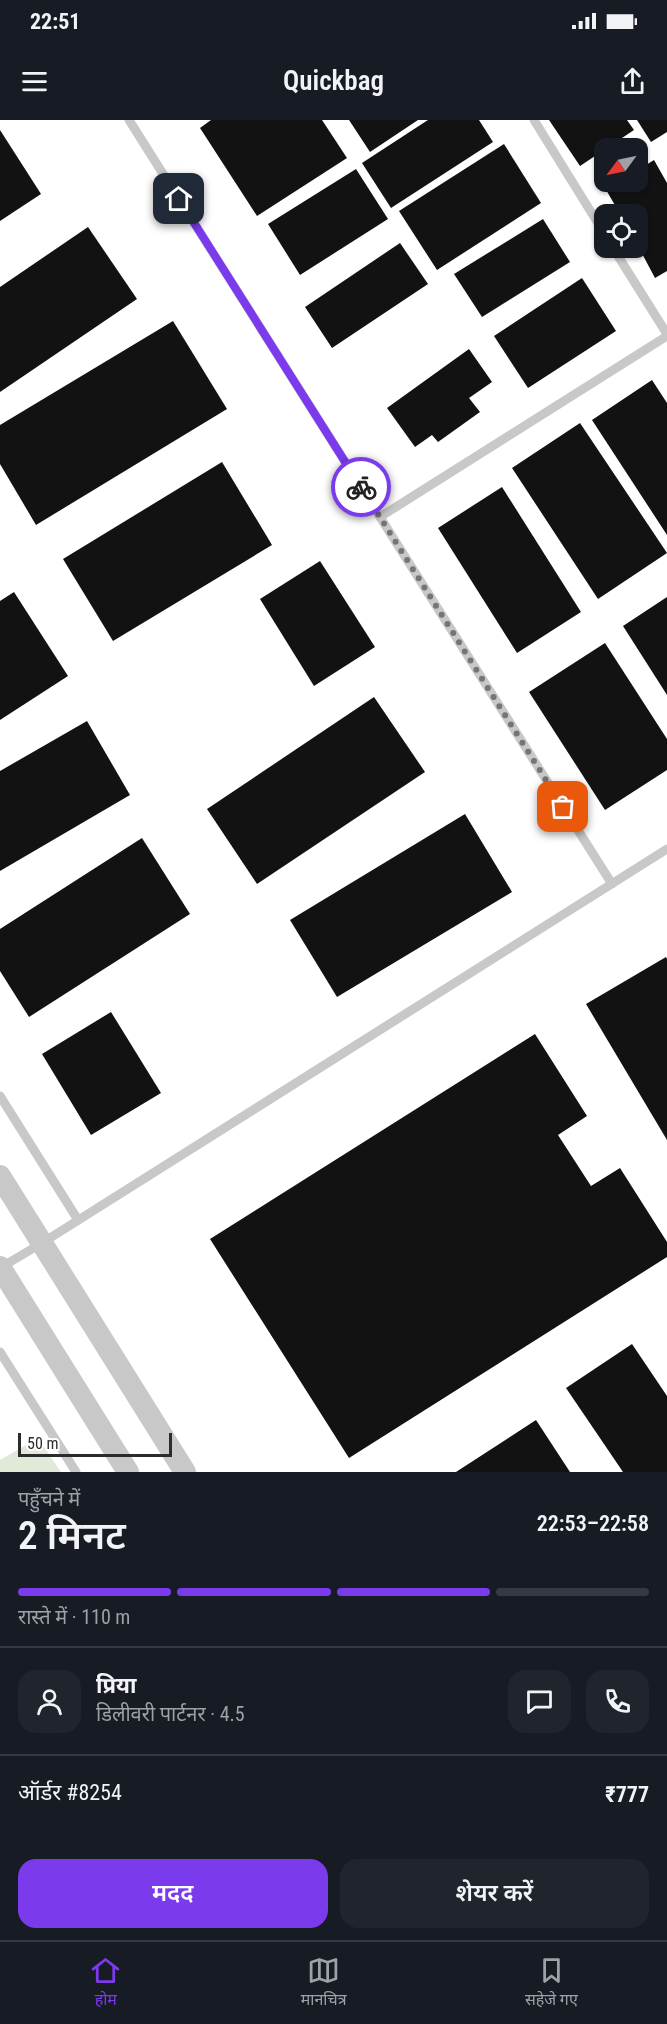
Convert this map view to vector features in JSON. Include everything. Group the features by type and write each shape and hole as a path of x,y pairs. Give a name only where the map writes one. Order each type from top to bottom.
{"street":[{"path":"0,1176 185,1472"},
{"path":"0,1267 128,1472"}],"lane":[{"path":"129,120 612,884"},
{"path":"534,120 594,217"},
{"path":"380,517 667,335 619,258"},
{"path":"0,1267 42,1243 667,849"},
{"path":"0,1096 78,1220"},
{"path":"0,1352 76,1472"}],"green space":[{"path":"38,1438 61,1472 0,1472 0,1460"}],"building":[{"path":"211,120 322,120 347,158 257,216 200,128"},
{"path":"349,120 418,120 370,152"},
{"path":"428,120 479,120 493,142 391,208 362,163"},
{"path":"549,120 627,120 634,130 622,138 594,138 594,157 580,166"},
{"path":"637,120 667,120 667,132 651,142"},
{"path":"0,130 41,194 0,221"},
{"path":"504,144 541,203 437,270 399,211"},
{"path":"654,160 667,183 667,271 655,278 644,258 648,258 648,204 614,204 607,192 648,192 648,164"},
{"path":"356,169 388,219 300,275 268,224"},
{"path":"543,219 570,262 482,317 454,274"},
{"path":"88,227 137,299 0,392 0,287"},
{"path":"400,243 428,284 332,348 305,307"},
{"path":"582,278 616,331 528,388 494,336"},
{"path":"173,321 227,409 36,525 0,464 0,425"},
{"path":"469,349 492,382 469,398 480,412 438,442 432,435 415,447 387,408"},
{"path":"652,380 667,403 667,535 592,420"},
{"path":"580,423 667,553 598,599 512,468"},
{"path":"222,462 272,545 113,641 63,559"},
{"path":"502,487 581,612 517,653 438,528"},
{"path":"320,561 375,647 314,686 260,599"},
{"path":"14,592 68,676 0,720 0,601"},
{"path":"667,597 667,695 623,626"},
{"path":"605,643 667,739 667,770 605,810 529,692"},
{"path":"374,697 425,772 257,884 207,809"},
{"path":"87,721 130,795 0,871 0,771"},
{"path":"465,814 512,892 337,997 290,920"},
{"path":"142,838 190,914 29,1017 0,971 0,929"},
{"path":"666,957 667,959 667,1140 586,1004"},
{"path":"111,1012 161,1093 91,1135 42,1054"},
{"path":"535,1034 587,1116 558,1135 591,1186 620,1168 667,1242 667,1257 349,1458 210,1239"},
{"path":"632,1344 667,1396 667,1472 623,1472 566,1388"},
{"path":"536,1420 570,1472 456,1472"}],"way so far":[{"path":"361,487 563,807"}],"route":[{"path":"179,199 361,487"}]}
